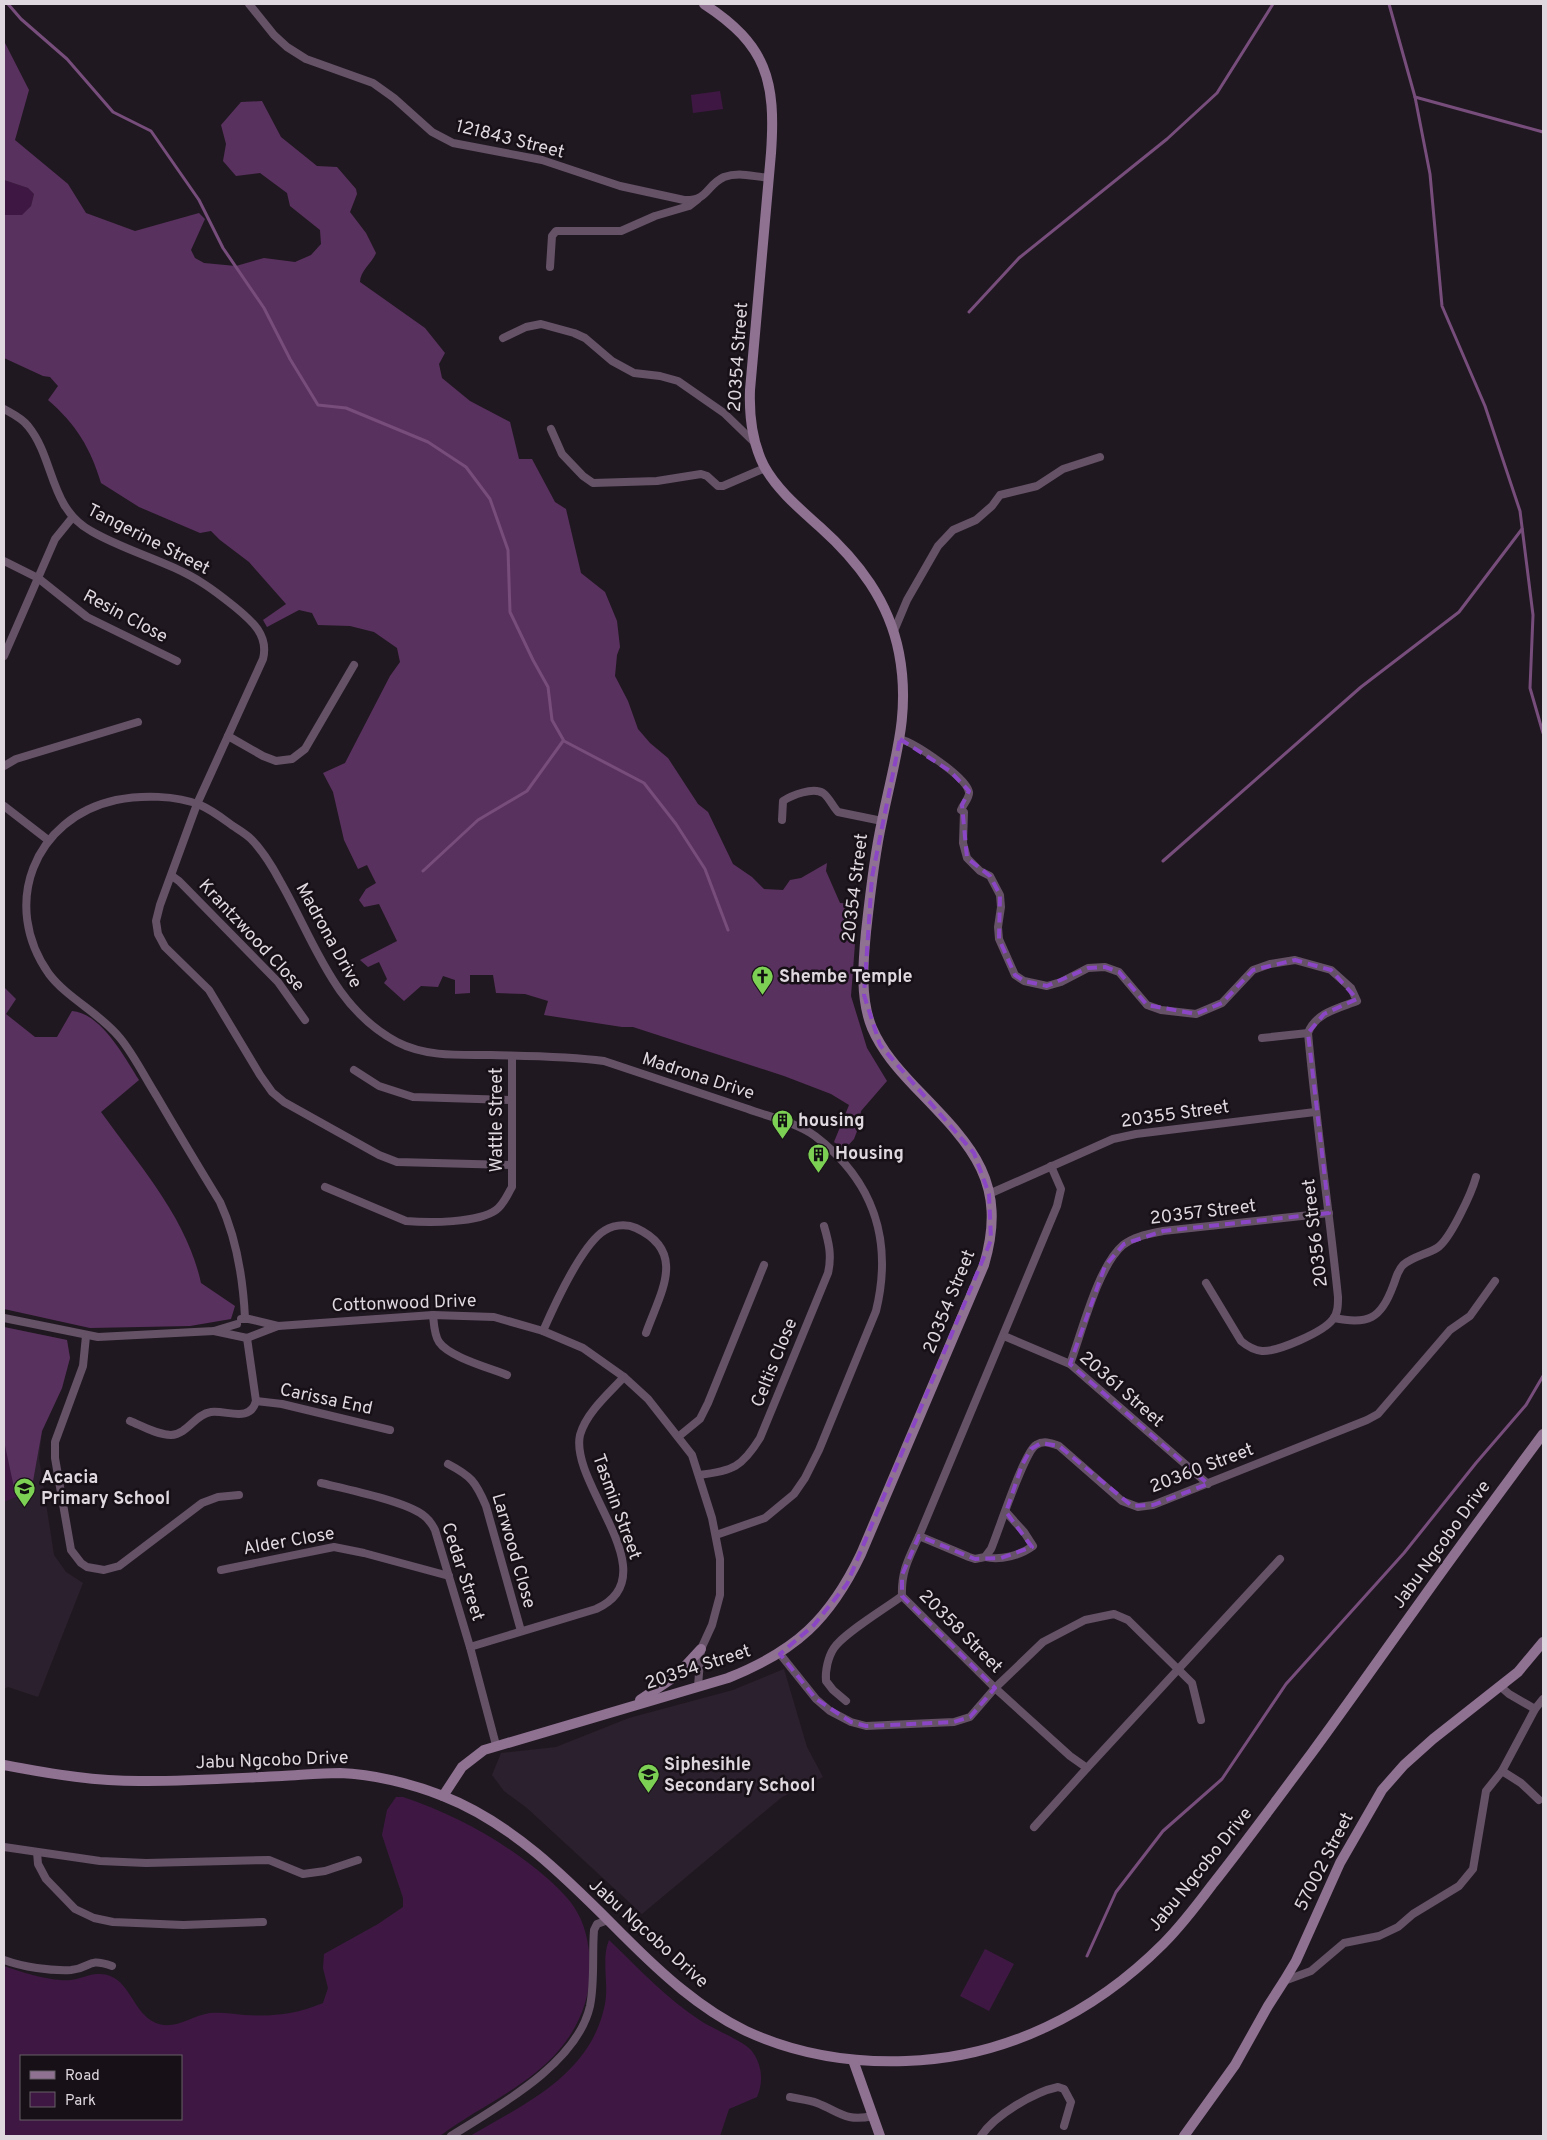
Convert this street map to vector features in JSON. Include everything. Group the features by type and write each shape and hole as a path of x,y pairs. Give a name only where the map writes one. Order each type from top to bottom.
{"street":[{"name":"121843 Street","path":"249,4 274,35 287,47 313,62 356,75 373,83 394,98 432,132 453,143 542,160 620,186 684,200 700,198"},
{"name":"20354 Street","path":"626,1708 728,1678 753,1668 780,1654 803,1635 833,1605 847,1584 861,1554 984,1266 991,1240 992,1222 990,1194 984,1174 974,1153 880,1045 867,1012 864,995 865,946 872,877 900,739 904,697 903,677 894,631 874,588 845,551 797,506 775,482 765,468 756,444 749,418 750,390 774,115 767,77 761,62 745,37 727,20 704,4"},
{"path":"550,267 552,236 556,231 621,232 656,216 689,206 704,196 722,178 739,174 768,178"},
{"path":"503,338 526,327 541,324 586,338 612,361 634,373 660,376 678,381 724,413 756,444"},
{"name":"Tangerine Street","path":"4,408 20,418 34,434 60,497 72,518 92,532 204,584 248,618 258,628 264,642 263,659 197,804 156,921 165,947 209,990 272,1092 284,1102 397,1162 512,1164"},
{"path":"551,429 562,454 592,483 657,481 700,474 707,476 718,486 722,486 765,468"},
{"path":"894,631 907,600 938,546 953,530 976,520 992,506 1000,495 1026,490 1063,469 1100,458"},
{"path":"4,656 55,539 72,518"},
{"name":"Resin Close","path":"4,560 38,578 87,617 177,661"},
{"path":"228,736 263,756 276,760 292,759 306,749 354,665"},
{"path":"4,766 16,760 138,722"},
{"path":"900,739 908,742 950,771 961,780 969,791 969,797 961,810 964,812 965,818 963,843 967,858 980,871 990,876 1000,895 1002,907 998,927 999,939 1015,976 1047,986 1061,982 1088,968 1105,968 1120,972 1147,1006 1190,1015 1208,1011 1222,1003 1253,970 1294,960 1331,970 1351,988 1357,1000 1324,1014 1312,1024 1308,1033 1262,1038"},
{"path":"782,820 783,801 798,794 817,791 825,795 838,812 882,821"},
{"name":"Madrona Drive","path":"247,1336 256,1327 249,1320 238,1253 227,1217 220,1202 120,1038 51,977 33,948 25,921 25,890 34,860 48,840 74,816 107,802 160,797 197,804 215,813 251,839 268,860 336,988 359,1014 381,1032 401,1044 426,1052 452,1055 576,1057 604,1061 785,1122 814,1135 854,1174 866,1194 881,1239 883,1260 881,1289 876,1311 819,1450 800,1486 781,1506 764,1518 716,1535"},
{"path":"4,806 48,840"},
{"name":"Krantzwood Close","path":"172,876 278,982 304,1020"},
{"name":"20356 Street","path":"1308,1033 1315,1112 1330,1213 1338,1297 1338,1309 1334,1318"},
{"name":"Wattle Street","path":"325,1187 406,1221 420,1222 476,1218 487,1215 497,1209 504,1202 512,1187 512,1056"},
{"path":"354,1070 379,1086 413,1097 511,1100"},
{"name":"20355 Street","path":"990,1194 1113,1139 1136,1134 1315,1112"},
{"name":"20358 Street","path":"1051,1166 1061,1189 1058,1206 902,1575 902,1596 995,1688 1070,1756 1087,1768"},
{"path":"1206,1284 1241,1341 1255,1350 1271,1350 1309,1336 1327,1326 1334,1318 1362,1321 1376,1316 1390,1295 1402,1267 1439,1247 1445,1240 1471,1194 1476,1177"},
{"name":"20357 Street","path":"1070,1364 1105,1266 1124,1244 1138,1237 1163,1231 1330,1213"},
{"path":"543,1331 561,1292 592,1241 602,1232 614,1226 624,1225 637,1228 656,1240 663,1249 667,1259 665,1278 646,1332"},
{"name":"Celtis Close","path":"699,1475 725,1472 733,1468 749,1456 760,1438 828,1273 830,1243 824,1226"},
{"path":"678,1437 693,1426 708,1403 764,1265"},
{"name":"20360 Street","path":"985,1557 991,1549 1006,1512 1022,1465 1031,1449 1041,1443 1049,1442 1059,1446 1122,1502 1132,1506 1145,1507 1153,1505 1378,1414 1450,1330 1470,1316 1495,1281"},
{"path":"433,1315 436,1336 443,1347 454,1354 507,1375"},
{"name":"Cottonwood Drive","path":"247,1336 278,1326 433,1315 494,1317 543,1331 583,1348 624,1377 648,1399 692,1456 716,1535 720,1559 720,1595 712,1624 702,1648 698,1686"},
{"path":"4,1318 86,1336 144,1336 214,1331 247,1336"},
{"path":"214,1331 249,1320"},
{"name":"Cottonwood Drive","path":"249,1320 278,1326"},
{"path":"130,1421 158,1433 173,1435 184,1430 207,1413 243,1414 252,1408 256,1401 247,1336 236,1329 237,1324"},
{"path":"86,1336 83,1366 55,1442 55,1458 69,1546 81,1563 96,1570 111,1569 119,1566 202,1503 218,1497 239,1495"},
{"name":"20361 Street","path":"1004,1336 1070,1364 1208,1484"},
{"name":"Tasmin Street","path":"470,1647 596,1609 615,1598 621,1588 624,1575 622,1557 579,1447 580,1435 585,1422 624,1377"},
{"name":"Carissa End","path":"256,1401 282,1404 390,1430"},
{"name":"Jabu Ngcobo Drive","path":"4,1765 92,1778 143,1781 338,1773 374,1777 443,1796 484,1817 521,1841 608,1920 658,1969 706,2008 737,2027 789,2047 833,2058 852,2060 924,2060 971,2054 1004,2045 1066,2019 1096,1999 1157,1950 1192,1911 1224,1870 1360,1688 1417,1606 1543,1434"},
{"name":"Larwood Close","path":"448,1464 466,1473 478,1487 486,1506 521,1631"},
{"name":"Cedar Street","path":"321,1483 410,1507 425,1516 435,1530 470,1647 496,1745"},
{"path":"919,1536 975,1559 985,1557 1001,1558 1033,1546 1024,1532 1006,1512"},
{"name":"Alder Close","path":"221,1570 334,1547 364,1553 449,1576"},
{"path":"1034,1827 1280,1559"},
{"path":"846,1701 827,1683 827,1666 835,1646 902,1596"},
{"path":"780,1654 816,1699 830,1711 851,1722 866,1726 954,1722 963,1720 979,1708 995,1688 1044,1642 1085,1620 1114,1614 1128,1620 1192,1683 1201,1720"},
{"name":"57002 Street","path":"1184,2136 1235,2065 1296,1961 1340,1863 1382,1790 1404,1765 1427,1744 1518,1672 1543,1642"},
{"path":"443,1796 462,1767 474,1755 496,1745 626,1708 677,1675 702,1648"},
{"path":"1501,1687 1509,1694 1535,1709"},
{"path":"1284,1981 1311,1971 1344,1943 1379,1936 1398,1927 1413,1914 1459,1886 1473,1869 1486,1791 1502,1771 1535,1709 1543,1699"},
{"path":"1502,1771 1521,1783 1540,1800"},
{"path":"4,1847 100,1861 146,1863 270,1860 294,1871 312,1875 358,1860"},
{"path":"36,1852 38,1864 46,1879 75,1909 94,1918 114,1922 182,1925 263,1922"},
{"path":"451,2136 519,2094 538,2078 571,2043 589,2009 593,1988 594,1930 597,1924 608,1920"},
{"path":"4,1960 58,1970 77,1969 95,1961 112,1966"},
{"path":"852,2060 878,2135"},
{"path":"981,2136 998,2118 1023,2102 1058,2086 1064,2090 1071,2102 1064,2126"},
{"path":"790,2097 817,2103 843,2116 859,2119 872,2116"}],"highlighted area":[{"path":"900,739 950,771 969,791 962,805 967,858 990,876 1000,895 999,939 1015,975 1024,981 1047,986 1088,968 1105,967 1119,972 1147,1005 1196,1014 1222,1003 1253,970 1295,960 1331,970 1357,999 1324,1014 1308,1033 1329,1213 1163,1231 1124,1244 1105,1266 1070,1364 1208,1484 1153,1505 1132,1506 1059,1446 1041,1443 1031,1449 1022,1465 1006,1512 1032,1547 1001,1558 975,1559 919,1536 902,1575 902,1596 995,1688 970,1717 954,1722 866,1726 851,1722 816,1699 780,1654 814,1625 847,1584 991,1240 989,1194 974,1153 880,1045 864,995 872,877"}],"shaded area":[{"path":"4,41 29,90 15,140 68,184 86,213 135,231 199,213 205,219 191,250 195,258 204,263 236,266 264,258 295,262 311,255 321,244 320,230 290,206 287,193 260,173 236,176 223,161 226,144 221,125 241,102 262,101 281,137 317,166 337,167 356,189 357,194 350,212 366,233 376,253 362,274 360,282 425,328 445,353 439,364 442,378 470,401 510,422 519,459 532,459 555,502 566,509 581,573 605,592 617,621 620,647 617,655 615,676 628,701 638,729 650,743 668,758 698,804 708,812 733,864 752,877 764,889 783,890 790,880 801,878 827,863 826,871 840,903 858,904 851,996 867,1048 887,1081 861,1111 859,1126 854,1139 844,1150 834,1142 849,1105 831,1094 784,1076 633,1027 544,1015 548,1001 525,994 496,993 493,975 470,975 470,993 455,994 455,980 443,976 438,987 421,986 404,1001 384,983 387,979 379,962 368,967 360,960 397,941 379,904 364,907 359,900 366,889 376,883 367,865 358,869 344,840 333,792 323,773 345,763 390,676 400,662 397,648 374,632 350,626 318,625 312,613 299,610 267,627 263,620 286,604 249,562 211,531 200,533 139,507 101,483 92,459 81,438 67,418 48,400 58,386 50,377 43,376 4,358 4,215 22,215 31,206 34,194 28,188 4,180"},
{"path":"4,987 16,999 6,1014 35,1037 57,1037 72,1011 83,1014 93,1020 119,1049 139,1080 101,1112 146,1172 173,1214 185,1236 201,1283 235,1306 231,1319 190,1326 90,1328 4,1309"},
{"name":"Acacia Primary School","path":"4,1327 67,1340 70,1358 62,1388 42,1431 39,1458 54,1555 66,1572 83,1583 38,1697 8,1687 4,1689"},
{"path":"4,1327 67,1340 70,1358 62,1388 42,1431 30,1498 16,1497 4,1441"},
{"name":"Siphesihle Secondary School","path":"784,1669 807,1747 823,1777 782,1797 642,1914 527,1808 504,1791 492,1775 501,1753 556,1747 629,1718 733,1690"}],"green space":[{"path":"720,91 723,109 693,113 691,95"},
{"path":"4,180 28,188 34,194 31,206 22,216 4,215"},
{"path":"4,1441 16,1497 4,1502"},
{"path":"396,1797 403,1797 423,1804 479,1830 514,1852 547,1878 574,1907 586,1933 590,1970 588,1992 582,2013 572,2032 559,2050 533,2075 440,2136 4,2136 4,1966 55,1980 71,1980 97,1974 110,1976 124,1986 145,2016 159,2024 174,2025 210,2013 254,2016 304,2010 323,2003 328,1988 323,1968 324,1954 378,1924 403,1907 403,1898 382,1835 387,1810"},
{"path":"609,1940 653,1983 689,2013 751,2050 758,2061 761,2073 761,2085 757,2097 729,2109 720,2136 470,2136 534,2098 553,2084 571,2068 586,2050 597,2029 605,2004 605,1963"},
{"path":"985,1949 1014,1964 989,2011 960,1996"}],"waterway":[{"path":"8,4 21,19 67,59 113,112 151,131 199,200 223,248 264,308 290,359 318,405 346,408 428,442 466,467 490,499 508,550 510,612 548,687 552,720 564,741 644,783 676,824 705,869 728,930"},
{"path":"969,312 1019,258 1167,139 1217,93 1273,4"},
{"path":"1389,4 1415,97 1430,174 1442,306 1485,406 1520,511 1533,615 1530,688 1543,733"},
{"path":"1415,97 1543,132"},
{"path":"1163,861 1361,687 1459,612 1522,529"},
{"path":"423,871 478,820 527,791 563,741"},
{"path":"1087,1956 1116,1892 1163,1831 1222,1779 1286,1684 1404,1553 1476,1463 1526,1405 1543,1376"}],"place":[{"name":"Shembe Temple","path":"763,996"},
{"name":"housing","path":"782,1140"},
{"name":"Housing","path":"819,1173"},
{"name":"Acacia Primary School","path":"25,1507"},
{"name":"Siphesihle Secondary School","path":"648,1794"}]}
